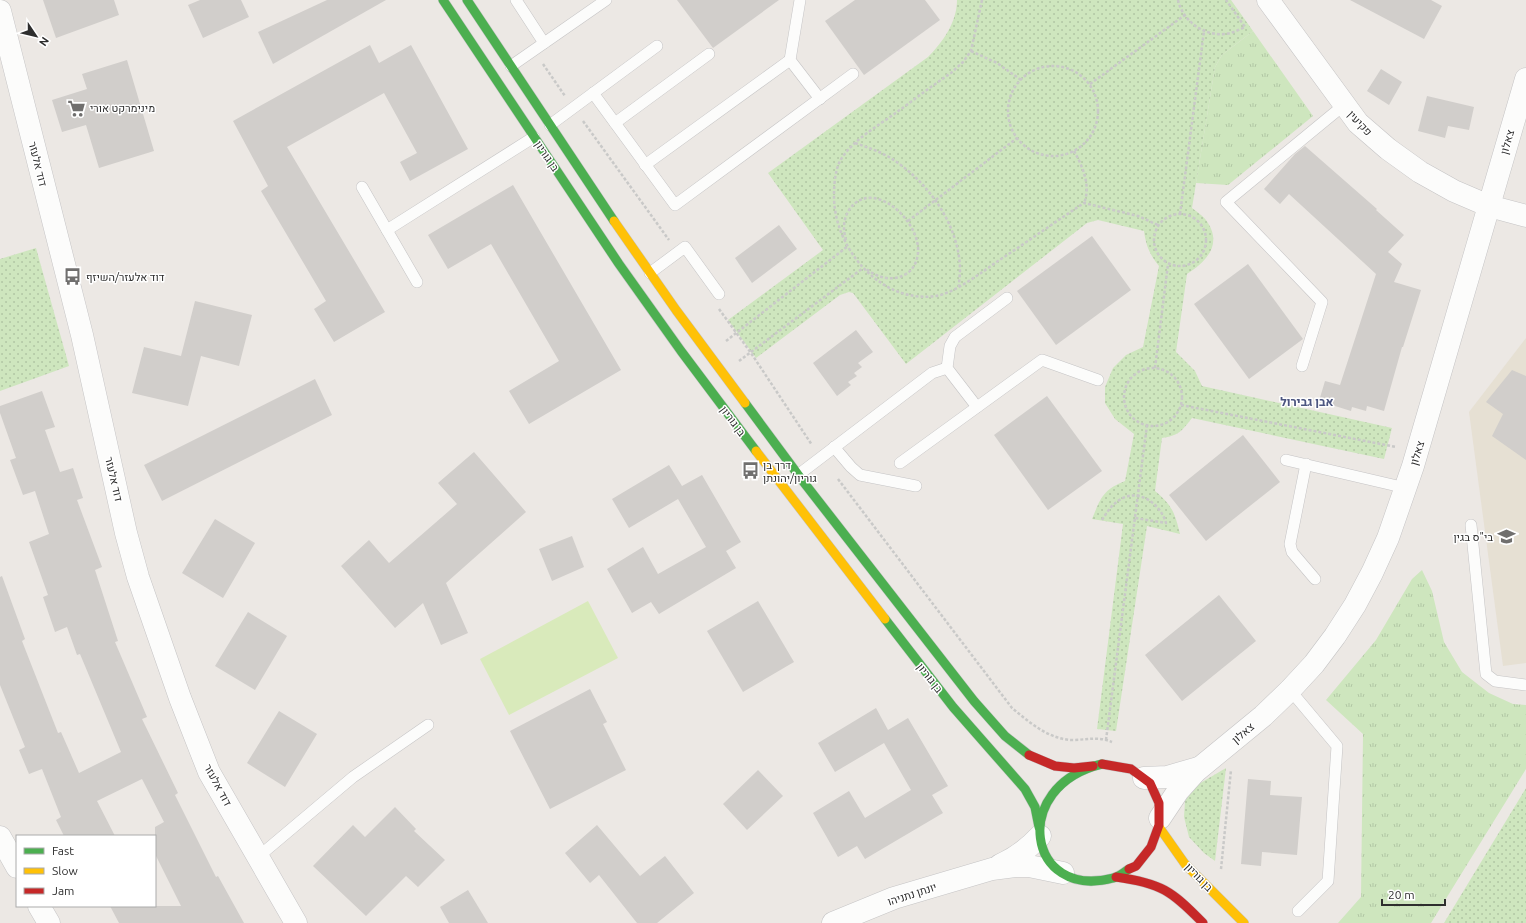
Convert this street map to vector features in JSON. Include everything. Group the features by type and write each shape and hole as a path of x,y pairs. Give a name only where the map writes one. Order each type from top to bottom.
{"street":[{"name":"בן גוריון","path":"443,0 623,270 680,351 953,707 1025,789 1035,807 1040,832"},
{"name":"בן גוריון","path":"467,0 650,272 722,374 798,475 969,695 1005,736 1027,754 1055,766 1074,768 1098,765"},
{"name":"פקיעין","path":"1268,0 1358,123 1403,161 1436,182 1488,206 1526,216"},
{"name":"דוד אלעזר","path":"0,11 82,335 126,533 138,576 180,698 209,772 296,923"},
{"name":"צאלון","path":"1160,822 1183,786 1201,766 1234,741 1263,716 1314,664 1336,636 1372,573 1388,538 1406,488 1526,79"},
{"path":"1098,765 1121,766 1129,768 1144,778 1155,792 1160,809 1160,822 1153,844 1141,860 1133,867 1116,877 1098,881 1079,880 1063,873 1047,857 1042,845 1040,832 1041,818 1047,801 1066,778 1075,773 1098,765"},
{"name":"צאלון","path":"1144,778 1167,777 1201,766"},
{"name":"בן גוריון","path":"1160,822 1186,864 1244,923"},
{"name":"יונתן נתניהו","path":"833,923 894,898 992,869 1016,858 1029,848 1040,832"},
{"path":"0,837 16,865"},
{"name":"יונתן נתניהו","path":"992,869 1029,866 1063,873"},
{"path":"1116,877 1148,882 1162,888 1180,899 1203,923"},
{"path":"40,907 49,923"}],"lane":[{"path":"516,0 544,43"},
{"path":"511,66 606,0"},
{"path":"645,165 790,60 800,0"},
{"path":"550,125 657,46"},
{"path":"614,123 709,54"},
{"path":"790,60 820,99"},
{"path":"593,93 675,205 853,74"},
{"path":"1302,366 1322,302 1226,202 1344,105"},
{"path":"387,230 534,137"},
{"path":"362,187 417,282"},
{"path":"650,272 685,247 719,294"},
{"path":"977,407 947,368 950,346 955,337 1007,298"},
{"path":"900,462 1042,360 1098,380"},
{"path":"798,475 932,373 947,368"},
{"path":"834,447 860,475 916,486"},
{"path":"1286,460 1406,488"},
{"path":"1306,464 1290,544 1292,552 1315,579"},
{"path":"1471,524 1486,674 1495,681 1526,685"},
{"path":"1290,690 1337,746 1328,881 1298,912"},
{"path":"258,857 353,776 428,725"}],"path":[{"path":"982,0 971,51 963,62 951,73 855,143 840,161 834,184 834,208 840,232 849,247 863,268 889,288 912,296 936,296 959,287 1084,203 1086,194 1085,178 1080,161 1074,151"},
{"path":"1178,0 1185,15 1193,24 1204,31 1216,34 1231,33 1245,27 1226,0"},
{"path":"1090,84 1185,15"},
{"path":"1180,214 1204,31"},
{"path":"534,50 573,107 678,252"},
{"path":"971,51 997,63 1021,80"},
{"path":"1053,66 1073,71 1085,79 1090,84 1096,97 1099,110 1096,124 1086,143 1074,151 1061,156 1040,155 1027,149 1013,133 1009,119 1009,106 1013,92 1021,80 1039,69 1053,66"},
{"path":"908,221 1017,138"},
{"path":"855,143 872,149 905,168 920,182 935,200 952,231 958,249 960,268 959,287"},
{"path":"849,247 845,234 844,223 848,212 854,204 874,199 886,202 896,209 908,221 914,231 918,249 914,265 908,273 898,277 888,278 870,272 860,263"},
{"path":"1084,203 1138,216 1158,225"},
{"path":"1180,214 1192,216 1201,225 1206,236 1205,248 1202,256 1192,264 1180,267 1168,264 1159,256 1154,245 1154,233 1158,225 1168,217 1180,214"},
{"path":"708,354 849,247"},
{"path":"1155,368 1168,264"},
{"path":"722,374 863,268"},
{"path":"718,308 751,353 821,458 1012,708 1029,722 1050,735 1071,740 1095,738 1106,740 1118,745"},
{"path":"1155,368 1166,370 1176,379 1182,392 1181,405 1177,414 1167,423 1158,426 1147,425 1136,421 1127,411 1124,402 1124,393 1127,384 1136,373 1144,369 1155,368"},
{"path":"1181,405 1417,452"},
{"path":"1098,765 1106,740 1147,425"},
{"path":"1102,520 1110,508 1121,499 1131,496 1143,496 1153,502 1164,514 1166,523 1135,518"},
{"path":"1218,897 1234,741"}],"shaded area":[{"name":"בי\"ס בגין","path":"1526,338 1526,663 1503,666 1469,412"}],"green space":[{"path":"957,0 1231,0 1253,31 1222,55 1215,67 1192,208 1208,223 1212,231 1213,246 1206,258 1187,274 1176,352 1195,371 1202,386 1392,428 1384,459 1192,418 1176,434 1162,438 1155,491 1172,510 1180,534 1147,526 1116,731 1097,729 1123,524 1092,519 1098,505 1107,491 1125,481 1134,434 1115,419 1105,403 1105,387 1113,368 1126,355 1143,347 1159,266 1149,250 1144,231 1098,220 1087,223 906,364 853,293 849,292 840,295 756,358 728,320 823,250 768,173 928,57 939,45 952,24 955,16"},
{"path":"1253,31 1313,116 1228,185 1196,183 1215,67 1222,55"},
{"path":"36,248 69,366 0,391 0,259"},
{"path":"1422,570 1432,591 1444,642 1462,672 1489,693 1513,704 1526,705 1526,769 1431,923 1338,923 1361,897 1363,734 1326,700 1376,640 1412,579"},
{"path":"588,601 618,658 509,715 480,659"},
{"path":"1226,768 1215,861 1204,853 1189,837 1184,817 1185,801 1197,785"},
{"path":"1526,788 1526,923 1444,923"}],"building":[{"path":"43,0 114,0 119,15 56,38"},
{"path":"200,0 241,0 249,17 203,38 188,5"},
{"path":"327,0 386,0 273,64 258,32"},
{"path":"677,0 779,0 713,48"},
{"path":"855,0 925,0 940,20 864,75 825,21"},
{"path":"1350,0 1431,0 1442,6 1424,39"},
{"path":"370,45 379,63 411,45 468,149 410,181 400,162 417,153 384,93 287,147 385,312 334,342 314,309 326,301 261,191 268,186 233,121"},
{"path":"127,60 154,151 99,168 86,125 62,132 52,100 87,89 82,74"},
{"path":"1381,69 1402,82 1389,105 1367,91"},
{"path":"1427,96 1474,107 1469,130 1448,126 1445,138 1418,131"},
{"path":"1305,146 1377,209 1376,210 1404,235 1388,252 1402,264 1394,282 1421,290 1402,347 1384,411 1367,406 1366,411 1352,407 1351,411 1319,401 1325,381 1340,385 1376,274 1289,194 1280,204 1264,189 1295,154"},
{"path":"513,185 621,370 529,424 509,391 559,361 491,244 448,269 428,235"},
{"path":"779,225 797,249 752,283 735,258"},
{"path":"1092,236 1131,290 1056,345 1017,291"},
{"path":"1248,264 1303,339 1249,379 1194,304"},
{"path":"195,301 252,315 239,366 201,356 188,406 132,393 144,347 181,356"},
{"path":"856,330 873,352 858,363 862,367 854,373 857,376 848,382 851,385 837,396 813,363"},
{"path":"1512,370 1526,376 1526,460 1492,436 1503,414 1486,402"},
{"path":"315,379 332,415 162,501 144,465"},
{"path":"42,391 55,427 45,430 60,472 73,468 83,498 77,500 102,567 95,570 118,641 115,642 147,717 142,719 178,793 175,795 216,877 218,876 244,923 119,923 111,907 181,906 156,856 155,827 164,822 142,779 97,801 114,835 64,835 56,820 61,817 42,769 29,774 19,750 25,747 0,685 0,577 2,576 25,639 22,641 58,733 61,732 79,773 121,752 80,654 77,655 67,627 55,632 43,597 48,595 29,542 49,534 35,491 23,495 10,460 16,458 0,413 0,406"},
{"path":"1047,396 1102,471 1048,510 994,435"},
{"path":"1243,435 1280,482 1206,541 1169,495"},
{"path":"474,452 526,512 446,583 468,633 441,645 423,603 395,628 341,566 369,540 389,563 457,504 438,483"},
{"path":"669,465 682,486 702,475 741,542 726,551 736,568 659,614 651,602 632,613 607,569 643,547 658,574 706,547 678,499 629,528 612,499"},
{"path":"215,519 255,543 223,598 182,573"},
{"path":"572,536 584,567 552,581 539,549"},
{"path":"1219,595 1256,641 1182,701 1145,655"},
{"path":"758,601 794,662 743,692 707,631"},
{"path":"248,612 287,636 255,690 215,666"},
{"path":"590,689 607,722 603,724 626,770 550,809 510,731"},
{"path":"876,708 888,730 908,718 948,786 932,795 943,813 865,859 857,846 838,857 813,813 849,791 865,818 911,790 884,743 835,772 818,743"},
{"path":"279,711 317,734 285,787 247,763"},
{"path":"758,770 783,796 747,830 723,804"},
{"path":"1248,779 1271,781 1270,795 1302,797 1297,855 1262,852 1261,866 1241,864"},
{"path":"395,807 416,829 414,831 445,860 418,887 406,876 366,916 313,866 353,825 365,837"},
{"path":"597,825 640,876 665,856 694,893 657,923 637,923 599,875 590,883 565,853"},
{"path":"468,890 488,923 449,923 440,907"}],"traffic: fast":[{"path":"443,0 619,264 681,351 756,451"},
{"path":"467,0 614,221"},
{"path":"745,403 802,480 974,701 1005,736 1029,755"},
{"path":"885,619 953,707 1025,789 1035,807 1039,827"},
{"path":"1102,764 1072,776 1052,794 1042,816 1040,838 1047,858 1062,873 1084,881 1113,878 1129,869"}],"traffic: slow":[{"path":"614,221 676,310 745,403"},
{"path":"756,451 885,619"},
{"path":"1159,827 1185,864 1244,923"}],"traffic: jam":[{"path":"1029,755 1055,766 1074,768 1093,766"},
{"path":"1102,764 1131,769 1150,783 1159,803 1159,825 1151,847 1136,866 1129,869"},
{"path":"1116,877 1144,882 1165,890 1183,903 1203,923"}],"place":[{"name":"מינימרקט אורי","path":"77,108"},
{"name":"דוד אלעזר/השיזף","path":"73,277"},
{"name":"דרך בן גוריון/יהונתן","path":"750,471"},
{"name":"בי\"ס בגין","path":"1506,537"}],"district":[{"name":"אבן גבירול","path":"1307,402"}]}
